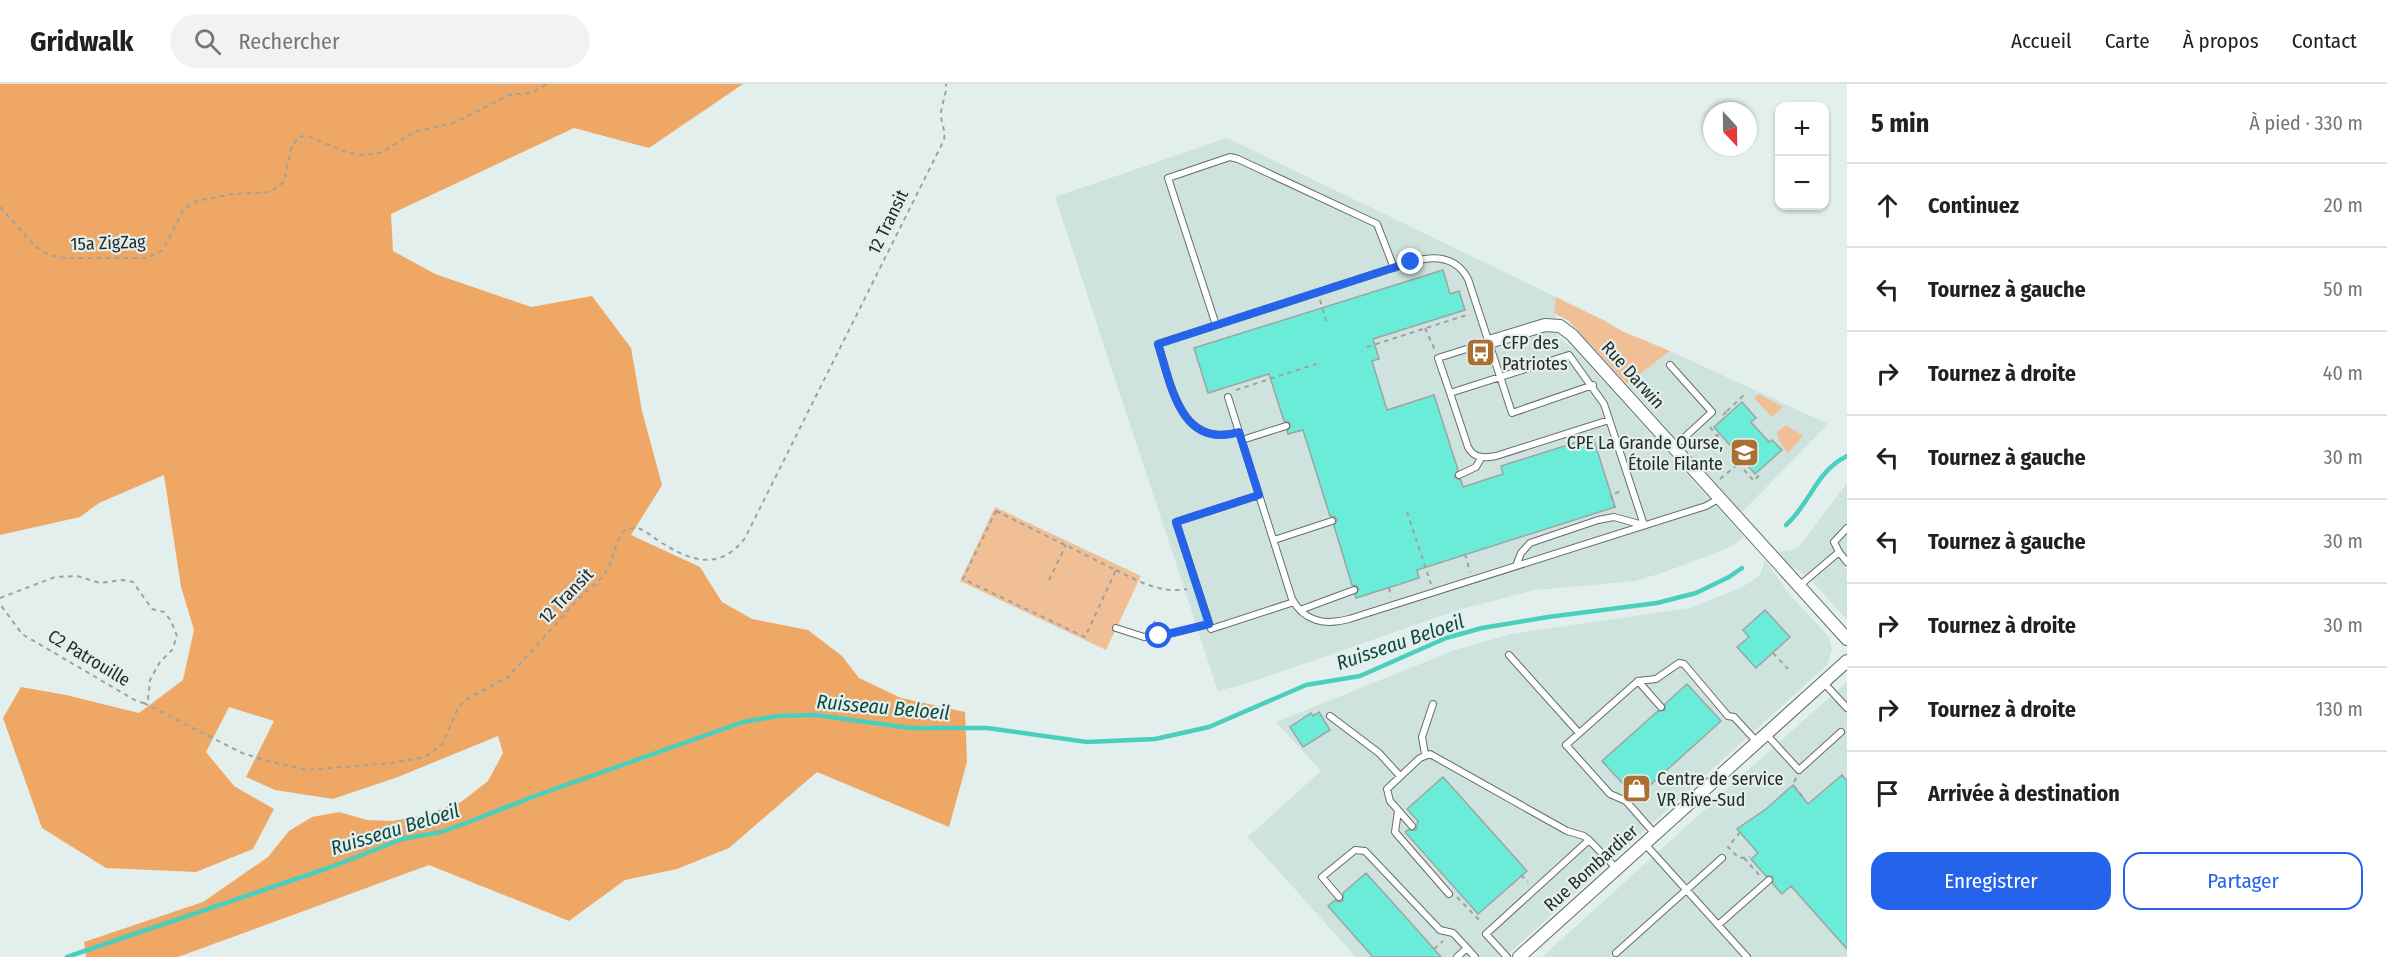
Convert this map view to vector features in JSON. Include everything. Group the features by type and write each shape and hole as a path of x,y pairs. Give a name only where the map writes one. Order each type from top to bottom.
{"street":[{"name":"Rue Darwin","path":"1489,342 1545,325 1560,326 1572,335 1847,639"},
{"name":"Rue Bombardier","path":"1520,957 1847,662"}],"lane":[{"path":"1216,325 1168,178 1230,157 1377,224 1394,268"},
{"path":"1239,432 1219,435 1209,433 1188,420 1177,406 1158,344 1430,258 1448,260 1460,267 1468,279 1512,413 1593,385"},
{"path":"1489,342 1438,358 1470,452 1481,458 1496,456 1610,420"},
{"path":"1450,393 1569,355 1593,385 1604,404 1644,525"},
{"path":"1670,364 1712,411 1674,447"},
{"path":"1227,395 1294,602 1311,619 1321,622 1339,622 1706,506 1720,498"},
{"path":"1242,440 1286,426"},
{"path":"1459,475 1476,467 1481,458"},
{"path":"1259,495 1176,522 1209,624 1211,629 1294,602"},
{"path":"1516,566 1521,553 1530,543 1598,520 1614,517 1644,525"},
{"path":"1274,540 1332,521"},
{"path":"1847,528 1834,542 1847,562"},
{"path":"1799,586 1839,552"},
{"path":"1300,610 1354,590"},
{"path":"1116,628 1144,637 1170,634 1209,624"},
{"path":"1509,655 1580,733"},
{"path":"1655,834 1626,801 1610,794 1566,745 1638,681 1656,679 1679,663 1684,664 1728,716 1734,717 1799,770 1841,732"},
{"path":"1638,681 1662,707"},
{"path":"1823,682 1847,708"},
{"path":"1425,754 1422,737 1433,704"},
{"path":"1330,716 1379,753 1400,776"},
{"path":"1412,826 1390,801 1388,789 1425,754 1434,754 1567,831 1584,836 1617,869"},
{"path":"1398,811 1395,832 1449,894"},
{"path":"1507,957 1486,933 1589,840"},
{"path":"1644,844 1747,957"},
{"path":"1339,897 1322,877 1355,850 1365,851 1440,930 1453,933 1475,957"},
{"path":"1616,953 1722,858"},
{"path":"1718,925 1769,880"},
{"path":"1458,957 1467,948"}],"path":[{"name":"15a ZigZag","path":"0,207 36,247 49,255 65,258 147,258 163,250 184,209 197,201 232,194 270,192 284,182 291,149 298,137 308,136 348,153 366,155 383,152 414,132 456,122 509,95 531,93 547,84"},
{"name":"12 Transit","path":"144,703 242,753 297,768 308,770 424,758 442,745 459,706 467,699 508,677 584,593 607,573 622,532 628,529 642,529 658,541 699,561 720,559 738,548 746,538 944,140 941,114 947,93 946,84"},
{"path":"1320,300 1326,321"},
{"path":"1367,347 1472,314"},
{"path":"1425,328 1438,358"},
{"path":"1227,395 1316,364"},
{"path":"1727,411 1744,395"},
{"path":"1710,427 1717,436 1720,434"},
{"path":"1716,483 1743,460"},
{"path":"1738,463 1754,481 1759,475"},
{"path":"1116,570 1085,637 963,579 996,511 1066,545 1116,570 1139,582 1178,590 1189,588"},
{"path":"1407,512 1431,585"},
{"path":"1049,580 1066,545"},
{"path":"1466,554 1471,573"},
{"name":"C2 Patrouille","path":"0,598 55,577 77,576 100,583 123,580 133,582 153,609 164,612 171,621 177,636 172,650 160,662 150,680 148,699 144,703 138,702 22,634 0,604"},
{"path":"1389,588 1392,598"},
{"path":"1773,653 1788,669"},
{"path":"1794,784 1805,800"},
{"path":"1740,832 1728,847 1739,858 1750,857"},
{"path":"1744,858 1755,870"},
{"path":"1521,875 1526,880"},
{"path":"1459,898 1481,921"},
{"path":"1434,949 1438,946"}],"shaded area":[{"path":"0,84 743,84 649,148 574,128 391,214 393,251 435,274 531,307 592,296 631,348 642,411 662,485 631,535 700,567 722,602 752,619 808,630 842,656 859,678 901,698 965,712 967,762 949,827 817,772 729,848 677,869 625,880 569,921 429,865 178,957 86,957 84,942 203,902 268,857 289,831 312,817 339,812 367,820 392,821 425,815 461,802 488,781 503,753 498,736 398,777 333,799 275,790 246,777 274,721 229,707 206,752 234,786 274,809 253,849 196,872 106,868 42,828 3,718 21,687 66,695 139,713 183,680 194,630 181,587 164,475 99,503 80,517 0,535"},
{"path":"1227,138 1556,297 1555,328 1558,337 1575,350 1744,537 1728,548 1635,581 1535,590 1458,610 1251,682 1218,691 1055,197"},
{"path":"1556,297 1622,331 1670,351 1627,384 1569,321 1554,313"},
{"name":"CPE La Grande Ourse, Étoile Filante","path":"1670,351 1828,424 1742,512 1627,384"},
{"path":"1759,394 1783,407 1772,417 1754,398"},
{"path":"1786,425 1803,436 1788,453 1779,441 1777,432"},
{"path":"1847,483 1847,620 1810,579 1790,565 1778,552 1800,546"},
{"path":"995,507 1141,576 1106,650 960,581"},
{"path":"1765,560 1789,594 1829,637 1832,649 1827,665 1505,957 1356,957 1248,837 1321,771 1276,722 1455,650 1511,634 1691,608 1744,586 1760,575"},
{"path":"1847,682 1847,957 1542,957 1805,719"}],"building":[{"path":"1443,270 1450,294 1459,291 1465,310 1373,339 1379,359 1372,361 1387,410 1434,395 1458,470 1454,477 1461,480 1463,487 1503,474 1501,466 1593,437 1615,507 1417,570 1419,578 1356,598 1355,595 1359,589 1352,585 1334,526 1337,520 1330,516 1303,430 1288,434 1287,431 1291,425 1284,421 1269,374 1208,393 1194,348"},
{"path":"1742,402 1756,418 1751,422 1769,442 1772,440 1782,450 1755,474 1714,427"},
{"path":"1765,610 1790,637 1756,668 1737,647 1749,637 1743,630"},
{"path":"1687,684 1721,721 1636,798 1602,761 1658,711 1665,710 1665,704"},
{"path":"1319,712 1330,730 1303,747 1290,727 1311,713 1313,716"},
{"path":"1842,775 1847,781 1847,949 1791,886 1782,894 1773,884 1772,876 1766,876 1751,859 1758,853 1737,829 1766,809 1793,785 1808,804"},
{"path":"1443,777 1527,871 1478,914 1405,832 1416,830 1418,821 1407,809"},
{"path":"1366,873 1441,957 1373,957 1328,906 1335,900 1343,901 1343,893"}],"waterway":[{"name":"Ruisseau Beloeil","path":"1786,525 1802,507 1827,470 1847,456"},
{"name":"Ruisseau Beloeil","path":"67,957 331,867 402,839 441,832 743,722 777,716 816,715 910,728 987,728 1087,742 1155,739 1209,727 1306,685 1360,676 1446,638 1482,628 1548,617 1657,603 1696,593 1742,568"}],"place":[{"name":"CFP des Patriotes","path":"1481,353"},
{"name":"CPE La Grande Ourse, Étoile Filante","path":"1744,453"},
{"name":"Centre de service VR Rive-Sud","path":"1636,789"}],"route":[{"path":"1159,636 1209,624 1176,522 1259,495 1239,432 1231,435 1209,433 1196,427 1181,412 1177,406 1158,344 1411,262"}]}
